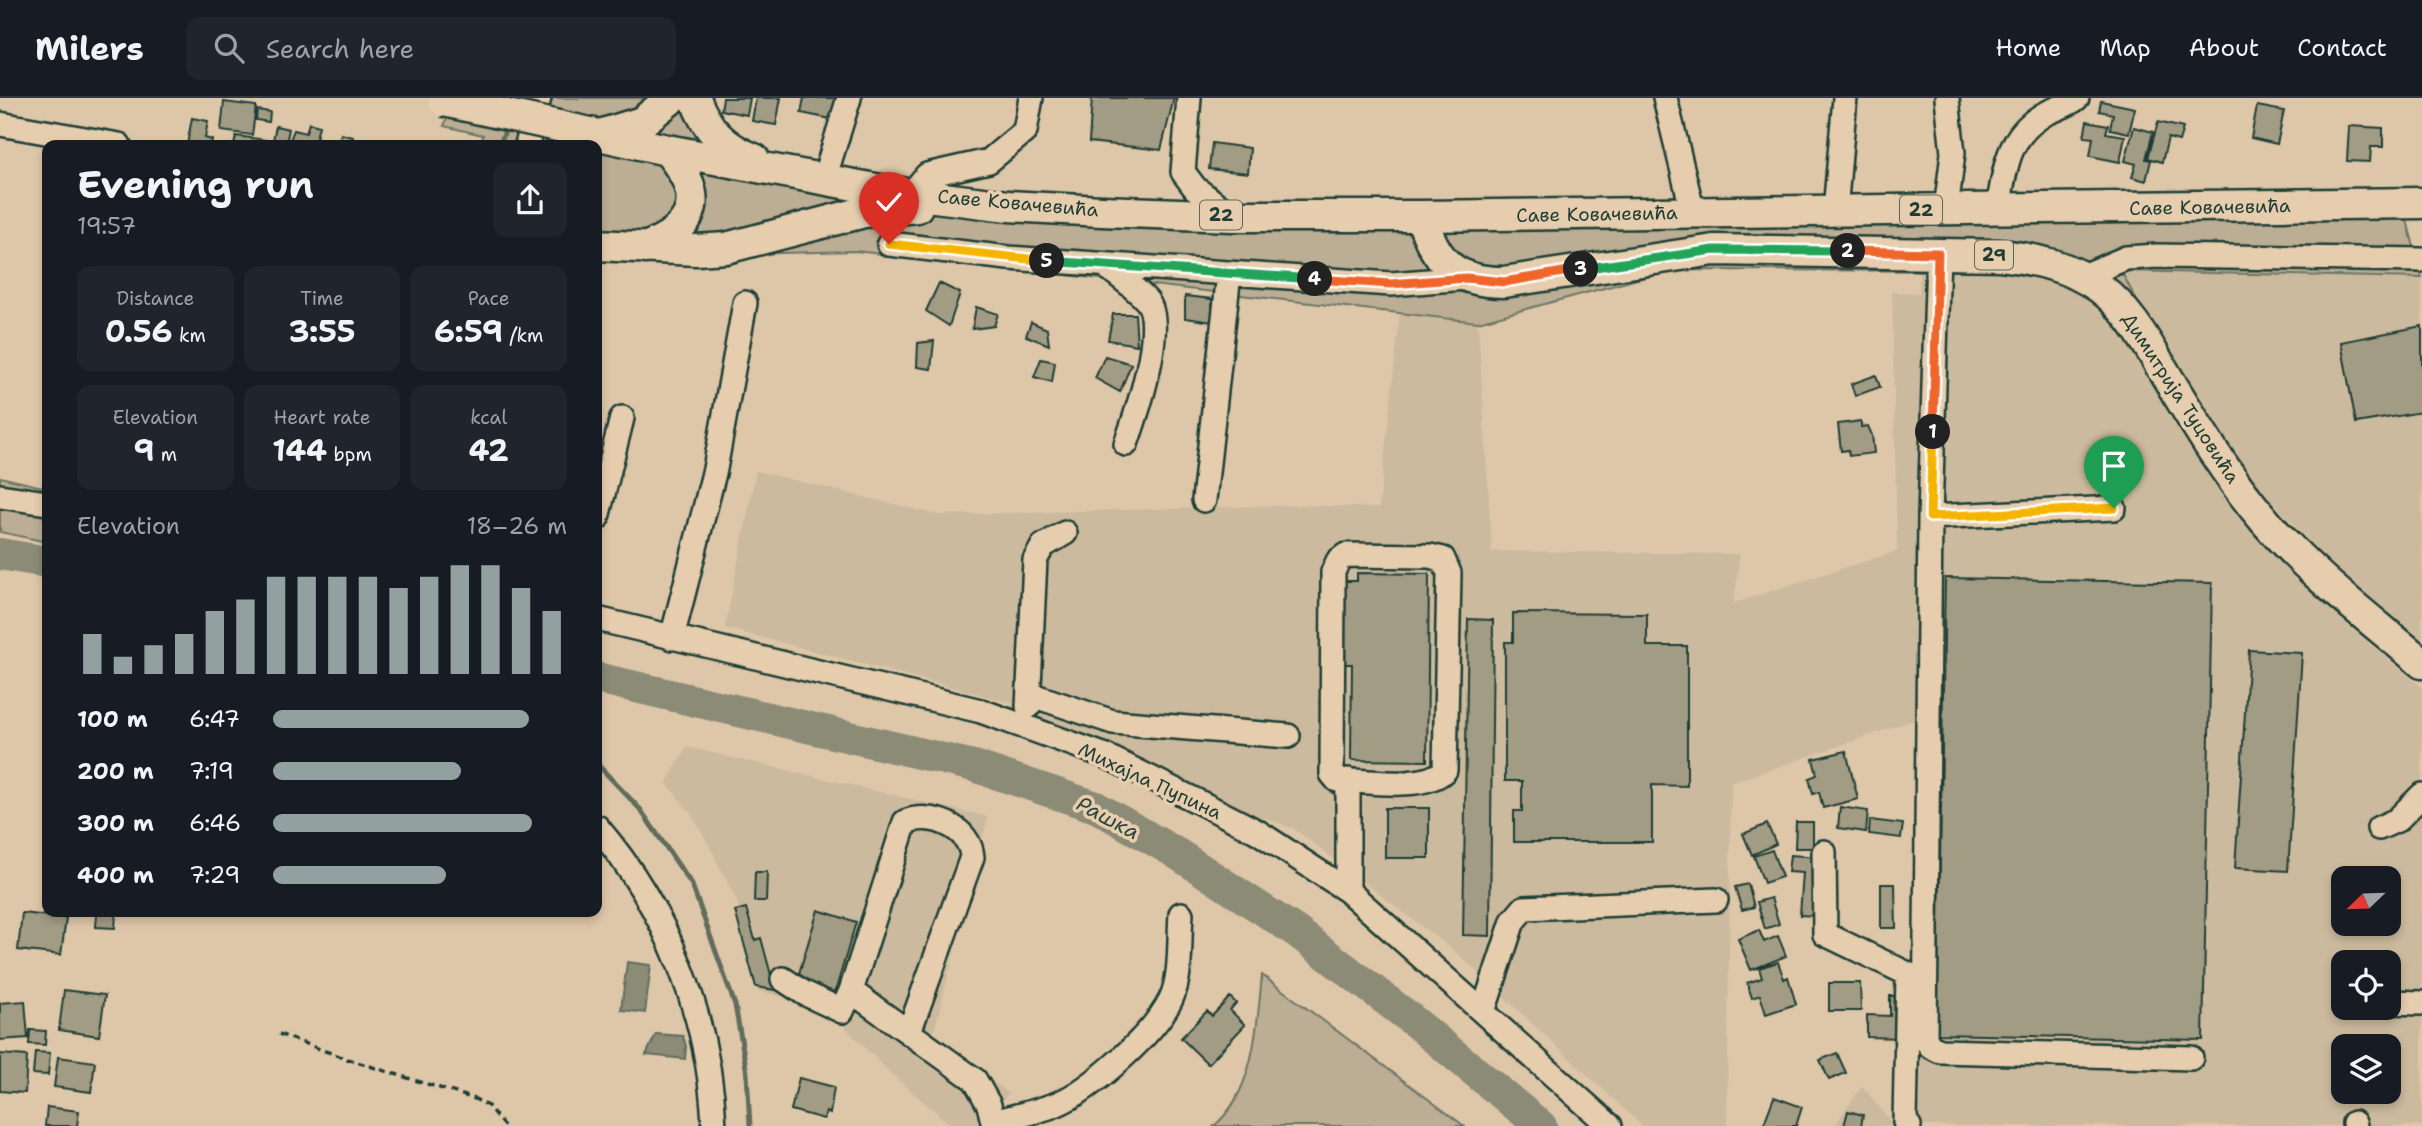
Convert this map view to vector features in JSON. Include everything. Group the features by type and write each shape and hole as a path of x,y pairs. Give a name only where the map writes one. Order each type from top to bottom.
{"main road":[{"path":"599,135 642,122 672,98"},
{"path":"695,98 706,122 723,143 734,151 790,173"},
{"name":"Саве Ковачевића","path":"436,100 667,150 911,194 982,203 1232,216 2422,203"},
{"path":"641,249 672,235 689,214 692,194 688,177 667,150"},
{"path":"602,246 641,249 726,248 864,212 982,203"},
{"path":"1421,216 1437,253 1455,272 1466,278"},
{"name":"Димитрија Туцовића","path":"1466,278 1504,282 1714,250 1938,253 2023,257 2055,265 2099,287 2127,315 2229,472 2265,521 2321,576 2422,663"}],"street":[{"path":"528,140 540,98"},
{"path":"824,179 849,98"},
{"path":"911,194 927,175 989,161 1025,131 1031,98"},
{"path":"1189,98 1183,172 1195,188 1232,216"},
{"path":"1665,98 1693,213"},
{"path":"1835,211 1845,98"},
{"path":"1946,210 1953,153 1947,98"},
{"path":"1998,209 2009,151 2015,138 2040,116 2077,98"},
{"path":"0,124 91,140"},
{"name":"Димитрија Туцовића","path":"889,244 1007,258 1391,284 1466,278"},
{"path":"1938,253 1930,517 1925,1038 1930,1046 1940,1051 2191,1058"},
{"path":"2081,277 2126,258 2157,256 2422,260"},
{"path":"1105,265 1149,302 1154,329 1139,407 1126,444"},
{"path":"1204,500 1229,273"},
{"path":"671,638 715,469 745,303"},
{"path":"602,499 622,418"},
{"path":"0,496 42,502"},
{"path":"1930,517 2114,508"},
{"path":"1027,728 1035,560 1043,546 1065,533"},
{"path":"1346,555 1430,556 1443,559 1450,573 1445,770 1436,779 1419,782 1348,780 1337,780 1330,765 1333,572 1338,561 1346,555"},
{"name":"Михајла Пупина","path":"602,620 981,711 1106,757 1209,807 1258,832 1348,891 1609,1126"},
{"path":"1029,694 1113,722 1288,736"},
{"path":"1348,780 1348,891"},
{"path":"2379,828 2397,820 2422,795"},
{"path":"783,979 804,993 842,1011 851,991 905,822 918,817 954,827 967,836 972,857 909,1032"},
{"path":"602,833 624,857 653,907 684,976 703,1041 714,1126"},
{"path":"1824,852 1825,934 1908,974 1905,1122 1909,1126"},
{"path":"1483,1012 1513,920 1524,908 1716,901"},
{"path":"851,991 975,1080 992,1117 1055,1104 1076,1094 1140,1040 1171,1001 1176,984 1181,914"},
{"path":"2401,1002 2422,1003"}],"path":[{"path":"279,1034 475,1100 488,1106 504,1126"}],"shaded area":[{"path":"454,98 706,98 745,153 888,184 1217,208 2400,193 2422,278 2121,271 2144,314 2034,271 1671,270 1478,322 855,251 638,257 602,254 602,140 482,140 483,135 444,126"},
{"path":"1985,270 2034,271 2089,293 2130,337 2216,484 2250,526 2347,625 2422,687 2422,1126 1913,1126 1917,719 1731,783 1727,1126 1642,1126 1458,954 1294,829 981,711 1016,704 725,628 756,471 939,515 1302,505 1379,508 1400,313 1478,322 1492,551 1740,554 1734,603 1897,551 1892,292 1919,293 1919,272"},
{"path":"2121,271 2422,278 2422,644 2328,561 2259,487 2192,391"},
{"path":"0,477 42,487 42,541 0,532"},
{"path":"687,747 988,817 933,1036 1008,1093 987,1126 952,1126 890,1073 824,1006 758,991 737,902 690,812 666,783"},
{"path":"627,962 651,965 645,1013 621,1010"},
{"path":"1262,975 1464,1126 1214,1126 1228,1112 1246,1076 1252,1056"},
{"path":"656,1034 683,1036 686,1046 685,1059 646,1055"},
{"path":"1862,1086 1895,1126 1834,1126"}],"building":[{"path":"723,98 750,98 747,115 721,110"},
{"path":"756,98 781,98 776,125 752,121"},
{"path":"804,98 842,98 842,101 835,100 831,119 801,113"},
{"path":"1092,98 1174,98 1161,150 1089,142"},
{"path":"2101,101 2135,108 2129,133 2110,129 2113,114 2099,111"},
{"path":"224,102 256,106 252,135 221,131"},
{"path":"2257,106 2284,111 2277,144 2251,138"},
{"path":"257,110 270,112 269,122 256,120"},
{"path":"192,118 208,121 205,138 212,140 188,140"},
{"path":"2087,121 2108,125 2106,133 2125,136 2120,162 2090,156 2093,138 2084,137"},
{"path":"2158,122 2183,128 2179,141 2168,138 2162,162 2148,158"},
{"path":"309,123 319,126 316,138 325,140 290,140 294,130 306,133"},
{"path":"276,126 289,129 287,140 273,140"},
{"path":"2349,126 2383,128 2383,147 2371,147 2370,162 2347,161"},
{"path":"2134,127 2153,132 2146,159 2151,160 2146,181 2132,177 2136,164 2125,161"},
{"path":"341,134 353,137 352,140 339,140"},
{"path":"236,136 266,140 235,140"},
{"path":"1212,143 1250,148 1248,173 1209,169"},
{"path":"939,283 960,293 949,326 926,311"},
{"path":"1185,296 1212,299 1213,322 1185,318"},
{"path":"976,307 998,314 994,326 972,329"},
{"path":"1113,314 1135,314 1137,345 1108,340"},
{"path":"1031,322 1047,329 1049,345 1026,336"},
{"path":"2422,326 2422,412 2356,423 2341,342"},
{"path":"934,341 931,369 917,367 918,343"},
{"path":"1105,356 1131,364 1120,392 1095,378"},
{"path":"1041,359 1055,362 1052,382 1034,377"},
{"path":"1876,375 1880,387 1855,396 1851,384"},
{"path":"1861,421 1861,427 1868,426 1872,435 1874,453 1849,456 1848,450 1841,451 1838,424"},
{"path":"1357,573 1429,574 1427,761 1351,760 1352,664 1344,664 1345,581 1357,581"},
{"path":"1945,578 2212,583 2203,1040 1937,1034"},
{"path":"1513,613 1647,614 1647,646 1687,646 1687,786 1652,785 1652,842 1514,842 1514,811 1522,811 1522,781 1505,781 1505,642 1513,642"},
{"path":"1468,619 1493,620 1490,936 1463,935"},
{"path":"2249,650 2302,653 2288,871 2235,868"},
{"path":"1846,751 1858,799 1823,808 1819,792 1813,794 1809,778 1817,775 1813,759"},
{"path":"1840,807 1868,811 1866,832 1838,828"},
{"path":"1385,808 1429,808 1429,858 1385,858"},
{"path":"1870,820 1903,824 1901,838 1869,834"},
{"path":"1796,822 1813,822 1813,848 1795,848"},
{"path":"1767,824 1776,844 1752,855 1743,834"},
{"path":"1772,850 1782,877 1764,883 1754,856"},
{"path":"1790,855 1819,857 1815,916 1800,915 1803,873 1788,872"},
{"path":"755,872 767,872 766,901 754,901"},
{"path":"1748,884 1754,907 1742,910 1735,887"},
{"path":"1881,884 1895,884 1896,928 1881,928"},
{"path":"1771,898 1779,924 1765,929 1757,902"},
{"path":"746,908 755,940 761,938 775,990 756,987 735,911"},
{"path":"818,910 856,922 835,992 797,980"},
{"path":"22,913 66,918 61,955 18,950"},
{"path":"97,917 116,917 115,928 96,927"},
{"path":"1759,930 1764,942 1778,936 1786,956 1751,970 1738,939"},
{"path":"1778,962 1784,979 1788,977 1796,1004 1766,1014 1760,995 1752,998 1747,983 1762,978 1759,968"},
{"path":"1829,983 1860,983 1861,1011 1829,1011"},
{"path":"64,990 105,995 99,1036 59,1030"},
{"path":"1890,996 1903,996 1902,1038 1867,1037 1867,1015 1890,1016"},
{"path":"1230,997 1236,1003 1230,1010 1245,1025 1208,1064 1181,1038 1207,1011 1212,1016"},
{"path":"25,1001 28,1038 0,1040 0,1003"},
{"path":"30,1030 46,1031 45,1045 29,1044"},
{"path":"35,1052 50,1053 48,1075 33,1074"},
{"path":"1837,1053 1846,1073 1829,1080 1820,1060"},
{"path":"0,1054 27,1056 25,1093 0,1091"},
{"path":"58,1057 95,1062 91,1092 54,1087"},
{"path":"799,1078 834,1087 830,1114 826,1112 824,1119 791,1110"},
{"path":"1774,1097 1802,1107 1796,1126 1763,1126"},
{"path":"47,1107 79,1111 77,1126 45,1126"},
{"path":"1848,1111 1863,1115 1861,1126 1844,1126"}],"waterway":[{"path":"502,140 507,125"},
{"name":"Рашка","path":"0,554 42,561"},
{"name":"Рашка","path":"602,679 974,766 1096,807 1176,853 1297,932 1411,1019 1541,1126"},
{"path":"602,769 640,809 692,885 735,1005 747,1073 750,1126"}],"route":[{"path":"889,244 1007,258 1391,284 1466,278 1504,282 1714,250 1938,253 1930,517 2114,508"}]}
